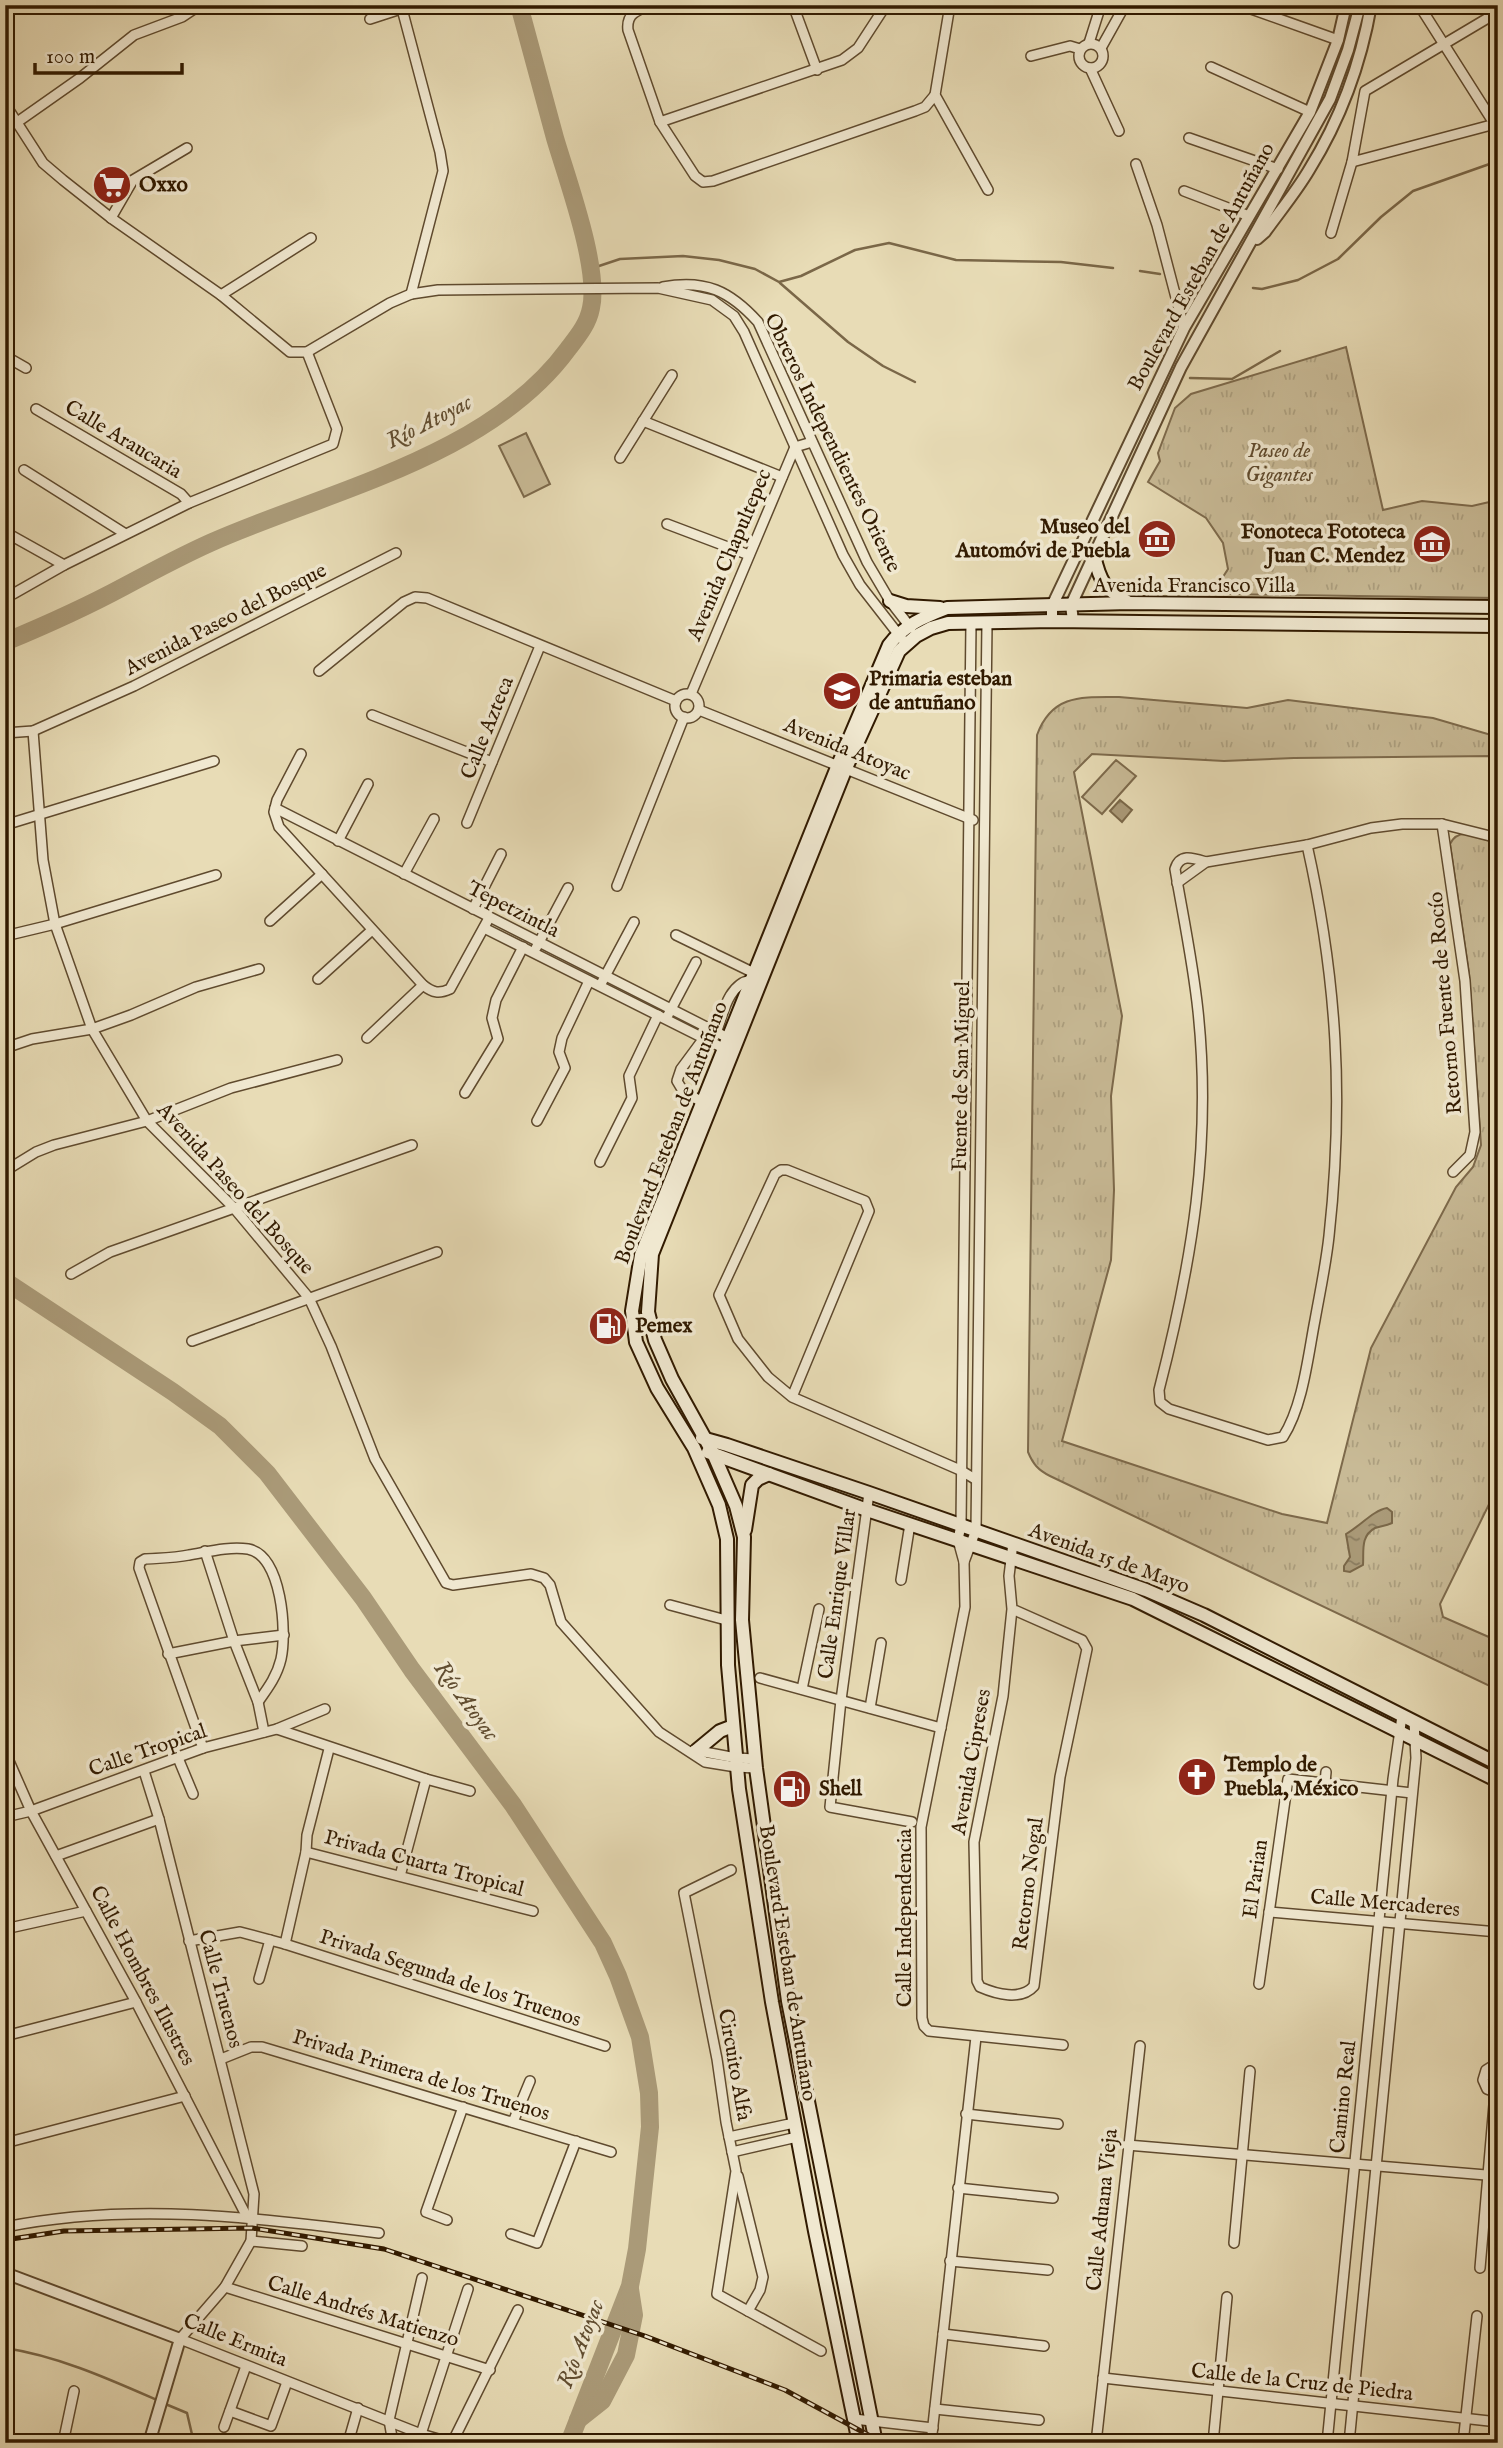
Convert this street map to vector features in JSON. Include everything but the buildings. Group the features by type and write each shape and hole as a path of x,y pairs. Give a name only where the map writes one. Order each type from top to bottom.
{"main road":[{"path":"1094,555 1098,576 1109,591 1129,603"},
{"path":"890,601 906,606 947,608"},
{"name":"Avenida Francisco Villa","path":"907,634 947,608 1129,603 1498,607"},
{"name":"Avenida Francisco Villa","path":"907,634 948,623 971,622 1498,626"},
{"name":"Boulevard Esteban de Antuñano","path":"859,2443 772,2002 736,1763 726,1620 727,1539 719,1505 688,1435 657,1388 636,1342 632,1311 641,1255 702,1102 842,766 889,645 907,634"},
{"name":"Boulevard Esteban de Antuñano","path":"842,766 753,976 652,1254 648,1312 655,1340 713,1453 736,1506 744,1537 742,1620 755,1763 788,2001 876,2443"},
{"name":"Avenida 15 de Mayo","path":"688,1435 869,1493 1146,1590 1204,1615 1498,1764"},
{"name":"Avenida 15 de Mayo","path":"694,1448 867,1510 1133,1599 1498,1781"},
{"path":"744,1537 752,1485 769,1474"},
{"path":"1361,1712 1368,1699"},
{"path":"691,1749 733,1726"},
{"path":"1465,1765 1473,1752"}],"street":[{"path":"16,123 80,79 134,35 182,17 200,5"},
{"path":"370,19 413,5"},
{"path":"652,5 637,10 629,18 628,30 660,122 695,176 703,182 713,181 925,107 935,95 950,5"},
{"path":"793,5 817,70"},
{"path":"660,122 817,70 848,57 858,48 886,5"},
{"path":"1080,50 1089,43 1101,5"},
{"path":"1090,68 1102,62 1101,48 1125,5"},
{"path":"1240,5 1338,40"},
{"name":"Boulevard Esteban de Antuñano","path":"1052,621 1052,606 1184,328 1310,112 1338,40 1346,5"},
{"name":"Boulevard Esteban de Antuñano","path":"1071,605 1181,367 1330,99 1348,51 1360,5"},
{"path":"1249,245 1265,232 1301,181 1331,128 1345,99 1367,32 1371,5"},
{"path":"1352,162 1496,127 1419,5"},
{"path":"402,9 443,171 411,294"},
{"path":"1331,233 1352,162 1365,91 1498,12"},
{"path":"1089,43 1101,48"},
{"path":"1031,56 1070,46 1080,50"},
{"path":"1080,50 1080,61 1090,68 1119,131"},
{"path":"1211,67 1310,112"},
{"path":"935,95 988,190"},
{"path":"5,104 43,163 111,218 221,295 290,352 307,352 337,429 333,444 189,503 124,533 5,596"},
{"path":"1189,138 1278,169"},
{"path":"111,218 134,180 187,148"},
{"path":"1136,164 1157,225 1184,328"},
{"path":"1184,191 1249,216"},
{"path":"221,295 311,238"},
{"name":"Obreros Independientes Oriente","path":"658,288 680,284 717,289 744,307 758,322 867,562 907,634"},
{"name":"Obreros Independientes Oriente","path":"307,352 364,317 411,294 438,290 658,288 712,300 734,316 744,332 843,555 860,585 907,634"},
{"path":"5,356 26,368"},
{"path":"620,457 672,375"},
{"name":"Calle Araucaria","path":"36,409 181,495 189,503"},
{"path":"643,421 782,477"},
{"path":"795,447 812,442"},
{"name":"Avenida Chapultepec","path":"691,694 795,447"},
{"path":"24,470 124,533"},
{"path":"667,524 749,555"},
{"path":"5,532 64,565"},
{"name":"Avenida Paseo del Bosque","path":"5,733 33,731 134,686 396,553"},
{"path":"319,671 404,602 415,597 427,598 676,701"},
{"path":"1071,605 1073,621"},
{"name":"Fuente de San Miguel","path":"961,1525 971,622"},
{"name":"Fuente de San Miguel","path":"976,1530 986,623"},
{"name":"Calle Azteca","path":"467,823 540,646"},
{"path":"685,694 691,694 696,698 699,710 693,716 684,718 678,714 676,701 685,694"},
{"name":"Avenida Atoyac","path":"699,710 983,824"},
{"path":"372,715 492,762"},
{"path":"617,886 684,718"},
{"name":"Avenida Paseo del Bosque","path":"33,731 43,860 55,925 92,1029 147,1121 234,1208 309,1298 331,1346 375,1459 446,1583 453,1585 531,1574 544,1578 550,1586 561,1622 659,1732 691,1749 736,1763 755,1763"},
{"path":"301,754 275,808 279,827 423,985 431,991 442,993 450,989 489,918"},
{"path":"5,825 214,761"},
{"path":"338,841 368,784"},
{"name":"Tepetzintla","path":"275,808 538,943 704,1038 727,1043"},
{"path":"404,874 434,819"},
{"path":"1307,845 1321,906 1334,999 1337,1132 1329,1238 1308,1356 1292,1422 1283,1437 1268,1440 1169,1409 1160,1402 1159,1390 1179,1312 1194,1231 1202,1152 1202,1072 1198,1011 1175,869 1177,862 1182,858 1191,858 1206,862 1307,845 1371,828 1402,824 1442,824 1498,838"},
{"name":"Retorno Fuente de Rocío","path":"1442,824 1465,981 1475,1132 1470,1155 1453,1172"},
{"path":"473,909 501,854"},
{"path":"1177,883 1206,862"},
{"path":"270,921 321,874"},
{"path":"5,936 55,925 216,875"},
{"path":"533,953 568,888"},
{"path":"602,981 634,922"},
{"name":"Tepetzintla","path":"484,928 589,981 602,981"},
{"path":"318,979 372,930"},
{"path":"676,936 753,976"},
{"path":"465,1093 498,1039 492,1018 496,1000 523,947"},
{"path":"600,1162 632,1098 629,1076 696,962"},
{"path":"5,1048 32,1039 92,1029 196,988 259,968"},
{"path":"537,1121 565,1068 559,1052 562,1038 589,981"},
{"path":"367,1038 423,985"},
{"name":"Tepetzintla","path":"665,1015 727,1043"},
{"path":"702,1102 683,1091 677,1081 681,1069 704,1038"},
{"path":"5,1171 54,1145 147,1121 231,1088 337,1060"},
{"path":"71,1274 110,1252 412,1146"},
{"path":"792,1397 863,1224 868,1205 865,1201 781,1170 775,1174 719,1295 738,1339 768,1377 792,1397 975,1479"},
{"path":"192,1341 437,1252"},
{"name":"Calle Enrique Villar","path":"869,1493 841,1700 830,1807 912,1822"},
{"path":"901,1580 910,1524"},
{"name":"Calle Independencia","path":"961,1525 958,1540 964,1562 965,1606 921,1827 922,2018 929,2031 975,2037"},
{"name":"Calle Independencia","path":"964,1562 976,1530"},
{"name":"Avenida Cipreses","path":"1013,1544 1009,1558 1012,1609 1003,1696 974,1842 977,1981 979,1987 1018,1995 1027,1994"},
{"path":"203,1748 168,1654 139,1568 140,1562 145,1559 205,1551 246,1548 260,1553 267,1562 280,1597 284,1635 281,1660 274,1679 258,1702"},
{"path":"205,1551 234,1641 258,1702 264,1732"},
{"path":"670,1605 726,1620"},
{"path":"802,1689 819,1609"},
{"name":"Retorno Nogal","path":"1012,1609 1082,1640 1087,1649 1060,1777 1034,1986 1027,1994"},
{"path":"168,1654 234,1641 284,1635"},
{"path":"870,1708 881,1643"},
{"path":"760,1678 941,1728"},
{"name":"Calle Tropical","path":"5,1817 32,1811 203,1748 277,1729 325,1709"},
{"name":"Camino Real","path":"1327,2443 1392,1790 1402,1716"},
{"name":"Camino Real","path":"1349,2443 1416,1758 1414,1722"},
{"path":"277,1729 329,1749 470,1791"},
{"name":"Privada Segunda de los Truenos","path":"285,1944 306,1852 307,1835 329,1749"},
{"name":"Calle Hombres Ilustres","path":"5,1752 32,1811 250,2218"},
{"path":"1397,1754 1409,1752 1416,1758"},
{"path":"178,1758 194,1794"},
{"name":"Calle Truenos","path":"144,1771 159,1819 254,2194 250,2218"},
{"path":"1326,1772 1325,1783 1412,1793"},
{"path":"400,1876 426,1779"},
{"name":"El Parian","path":"1259,1984 1288,1779 1325,1783"},
{"path":"56,1856 159,1819"},
{"name":"Privada Cuarta Tropical","path":"306,1852 533,1911"},
{"name":"Circuito Alfa","path":"731,1870 684,1893 736,2171 717,2294 748,2311"},
{"path":"5,1929 86,1911"},
{"name":"Calle Mercaderes","path":"1269,1912 1498,1932"},
{"name":"Privada Segunda de los Truenos","path":"189,1941 240,1932 605,2046"},
{"path":"259,1979 270,1940"},
{"path":"5,2036 136,2001"},
{"path":"1498,2021 1494,2027 1498,2034"},
{"path":"931,2443 975,2037 1063,2045"},
{"name":"Calle Aduana Vieja","path":"1096,2443 1140,2046"},
{"name":"Privada Primera de los Truenos","path":"221,2059 251,2047 262,2047 611,2152"},
{"path":"1480,2268 1493,2176 1497,2093 1487,2089 1483,2080 1486,2070 1498,2065"},
{"path":"1234,2243 1250,2071"},
{"path":"513,2122 530,2081"},
{"path":"5,2143 185,2096"},
{"path":"447,2220 426,2212 463,2107"},
{"path":"966,2114 1058,2124"},
{"path":"729,2137 794,2123"},
{"path":"732,2152 797,2137"},
{"path":"511,2234 537,2243 576,2141"},
{"path":"1127,2145 1493,2176"},
{"path":"736,2171 763,2277 760,2290 748,2311 821,2351"},
{"path":"958,2188 1053,2198"},
{"path":"5,2227 97,2214 152,2213 250,2218 379,2233"},
{"path":"149,2443 180,2339 225,2287 251,2241 250,2218"},
{"path":"251,2241 302,2246"},
{"path":"950,2261 1048,2270"},
{"name":"Calle Ermita","path":"5,2273 422,2434 452,2443"},
{"path":"393,2443 389,2420 422,2278"},
{"name":"Calle Andrés Matienzo","path":"225,2287 490,2370"},
{"path":"422,2434 468,2289"},
{"path":"1213,2443 1227,2297"},
{"path":"452,2443 518,2310"},
{"path":"1463,2443 1477,2316"},
{"path":"943,2333 1044,2346"},
{"path":"224,2427 246,2365"},
{"name":"Calle de la Cruz de Piedra","path":"1103,2378 1498,2422"},
{"path":"230,2411 271,2426 287,2382"},
{"path":"63,2443 74,2391"},
{"path":"348,2443 358,2408"},
{"path":"935,2409 1039,2420"},
{"path":"5,2424 8,2413"},
{"path":"854,2419 933,2428"}],"green space":[{"name":"Paseo de Gigantes","path":"1346,347 1383,510 1422,501 1472,506 1498,500 1498,598 1212,594 1228,569 1223,543 1206,518 1148,482 1160,461 1158,453 1175,408 1191,394"},
{"path":"526,433 550,484 524,497 499,446"},
{"path":"1119,697 1247,708 1288,700 1433,718 1498,737 1498,762 1493,756 1224,761 1092,754 1074,772 1122,1016 1111,1096 1114,1190 1111,1260 1062,1441 1282,1514 1327,1523 1371,1348 1456,1187 1473,1167 1481,1145 1469,973 1450,844 1454,838 1465,834 1498,844 1498,1486 1440,1604 1443,1617 1498,1641 1498,1690 1050,1476 1036,1466 1028,1452 1037,735 1043,722 1060,705 1081,698"},
{"path":"1116,760 1136,776 1102,814 1082,797"}],"water":[{"path":"1120,800 1132,810 1122,822 1110,811"},
{"path":"1387,1508 1392,1512 1392,1523 1370,1531 1364,1545 1363,1565 1350,1572 1344,1571 1350,1557 1346,1534 1372,1515"}],"waterway":[{"name":"Río Atoyac","path":"5,642 81,608 210,543 403,467 451,444 495,418 535,386 568,349 590,314 593,291 591,270 581,223 519,5"},
{"path":"1253,288 1262,289 1298,280 1338,259 1381,217 1413,191 1498,161"},
{"path":"590,269 620,259 683,256 719,260 755,269 779,282 801,276 855,250 889,243 956,260 1061,262 1113,268"},
{"path":"1140,271 1160,274"},
{"path":"780,283 848,342 883,366 915,382"},
{"path":"1190,378 1232,379 1280,351"},
{"name":"Río Atoyac","path":"5,1281 220,1426 267,1473 363,1598 412,1670 513,1805 603,1943 640,2037 649,2093 650,2127 637,2249 630,2286 569,2443"},
{"name":"Río Atoyac","path":"578,2420 602,2401 626,2355 634,2315 630,2289"},
{"path":"5,2348 64,2362 157,2400"},
{"path":"163,2403 187,2413 194,2443"}],"railway":[{"path":"5,2240 64,2231 252,2228 384,2249 645,2336 785,2390 883,2443"}],"place":[{"name":"Oxxo","path":"112,185"},
{"name":"Museo del Automóvi de Puebla","path":"1157,539"},
{"name":"Fonoteca Fototeca Juan C. Mendez","path":"1432,544"},
{"name":"Primaria esteban de antuñano","path":"842,691"},
{"name":"Pemex","path":"608,1326"},
{"name":"Templo de Puebla, México","path":"1197,1777"},
{"name":"Shell","path":"792,1789"}]}
